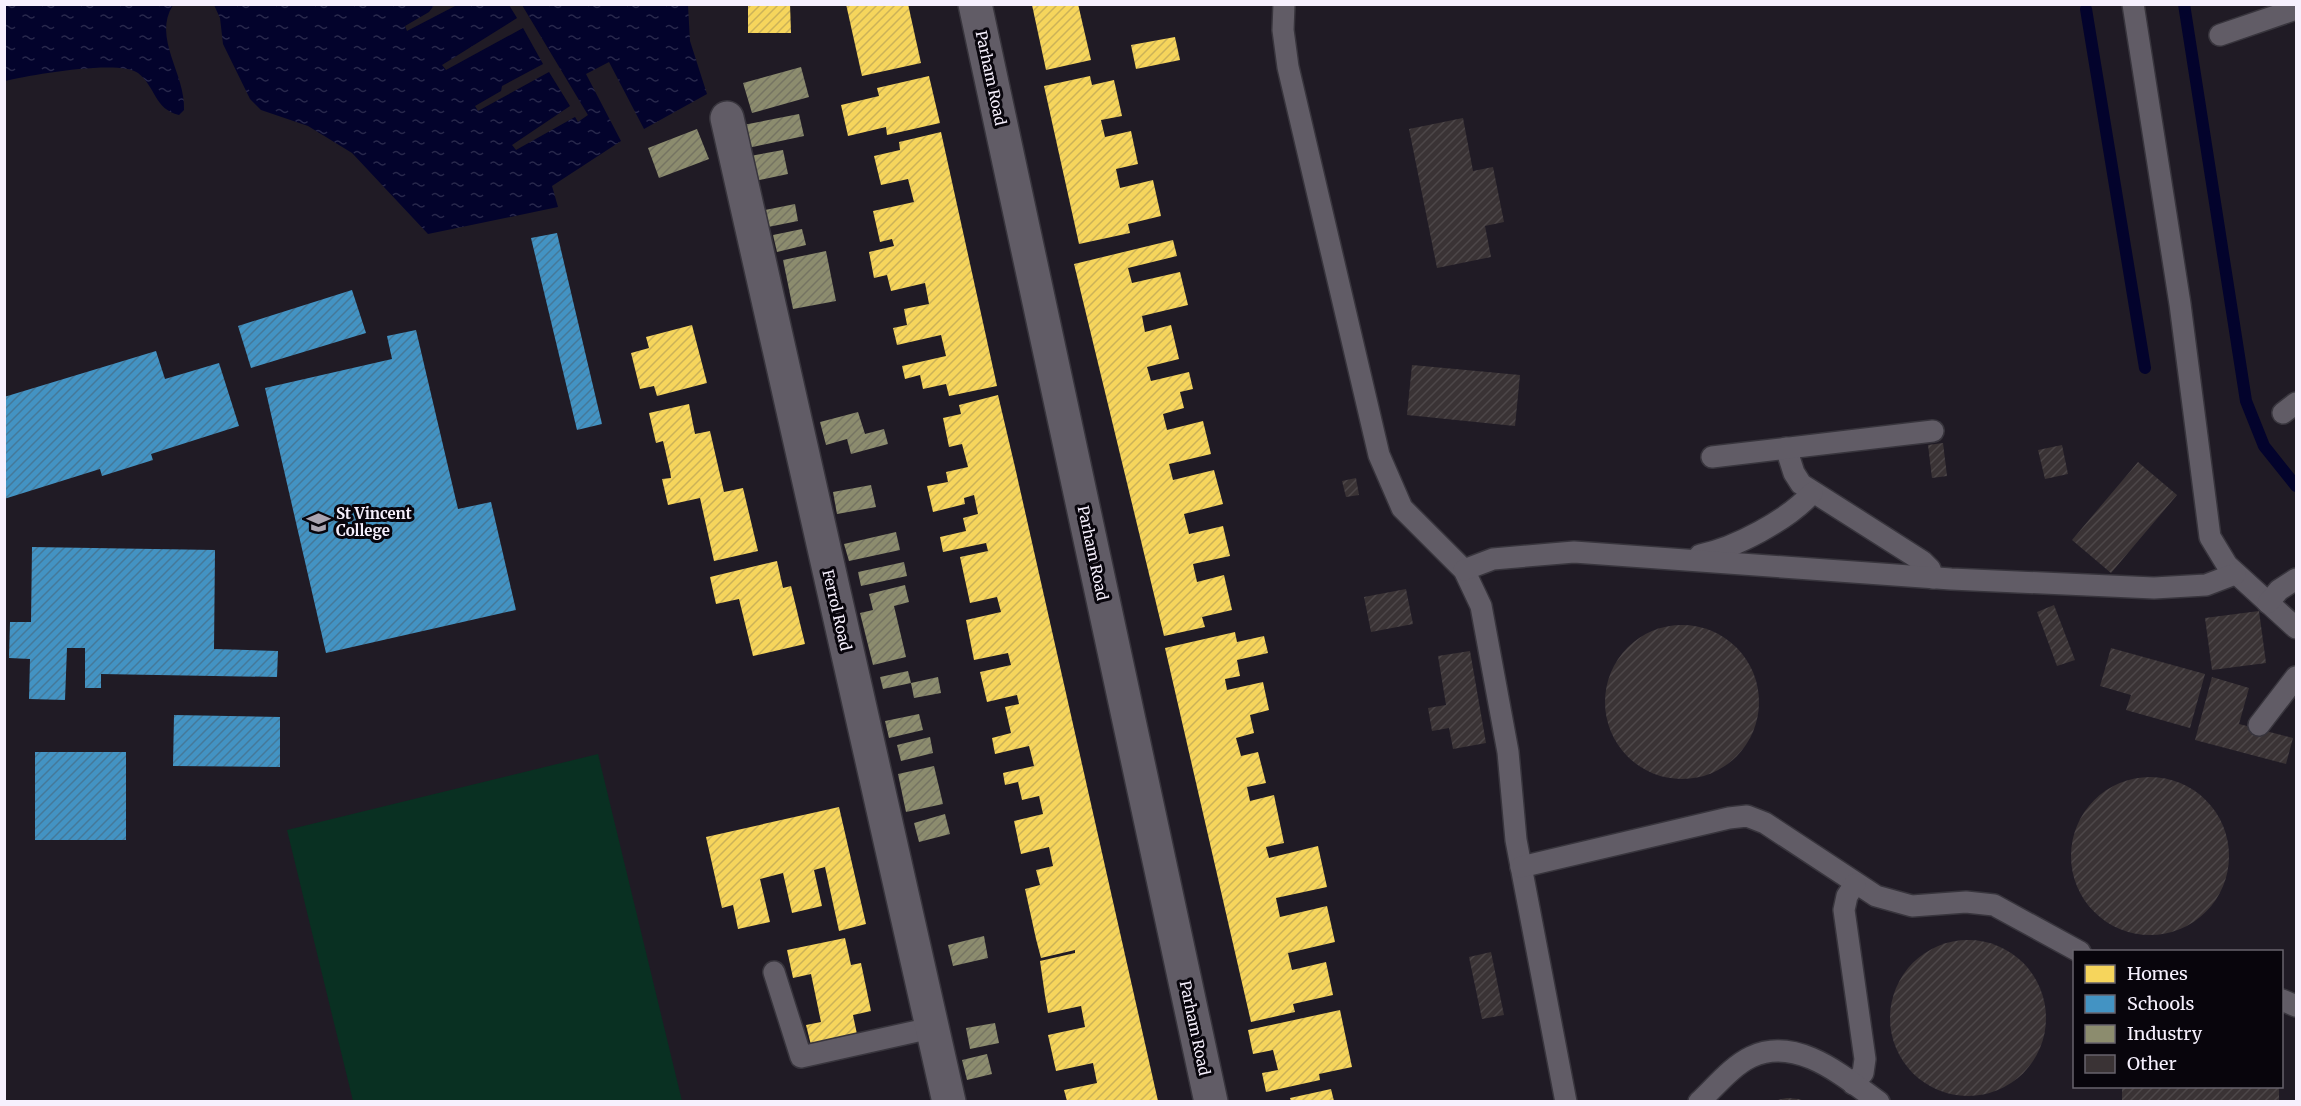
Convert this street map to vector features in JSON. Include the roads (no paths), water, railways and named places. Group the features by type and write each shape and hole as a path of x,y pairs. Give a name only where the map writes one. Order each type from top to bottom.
{"street":[{"name":"Parham Road","path":"975,4 1211,1101"},
{"name":"Ferrol Road","path":"727,118 949,1101"}],"lane":[{"path":"1284,4 1283,30 1287,60 1378,455 1398,500 1409,518 1464,570 1478,594 1508,752 1514,829 1566,1101"},
{"path":"2133,4 2180,304 2208,528 2217,552 2235,574 2296,628"},
{"path":"2220,35 2296,9"},
{"path":"1712,457 1933,431"},
{"path":"1786,448 1796,478 1812,493 1922,561 1930,569 1933,578"},
{"path":"1676,558 1709,553 1734,544 1778,519 1812,493"},
{"path":"1464,570 1493,559 1574,552 1933,578 2154,588 2206,585 2235,574"},
{"path":"2268,603 2279,591 2296,579"},
{"path":"2259,725 2294,685"},
{"path":"1521,867 1729,818 1747,816 1764,823 1876,896 1906,905 1966,902 1994,904 2078,950"},
{"path":"1853,1084 1863,1073 1865,1059 1844,910 1846,896 1855,884"},
{"path":"774,972 801,1058 931,1028"},
{"path":"1699,1101 1750,1058 1779,1050 1817,1061 1879,1101"}],"water":[{"path":"4,5 173,5 166,30 171,56 180,83 184,110 179,115 165,108 144,79 138,73 128,69 94,68 33,75 5,81"},
{"path":"214,5 688,5 690,41 707,94 644,129 609,62 586,74 621,141 552,186 558,207 428,234 352,153 308,126 261,110 250,99 223,44 220,18"}],"waterway":[{"path":"2184,4 2246,401 2264,446 2296,486"},
{"path":"2086,9 2145,368"}],"place":[{"name":"St Vincent College","path":"318,522"}]}
